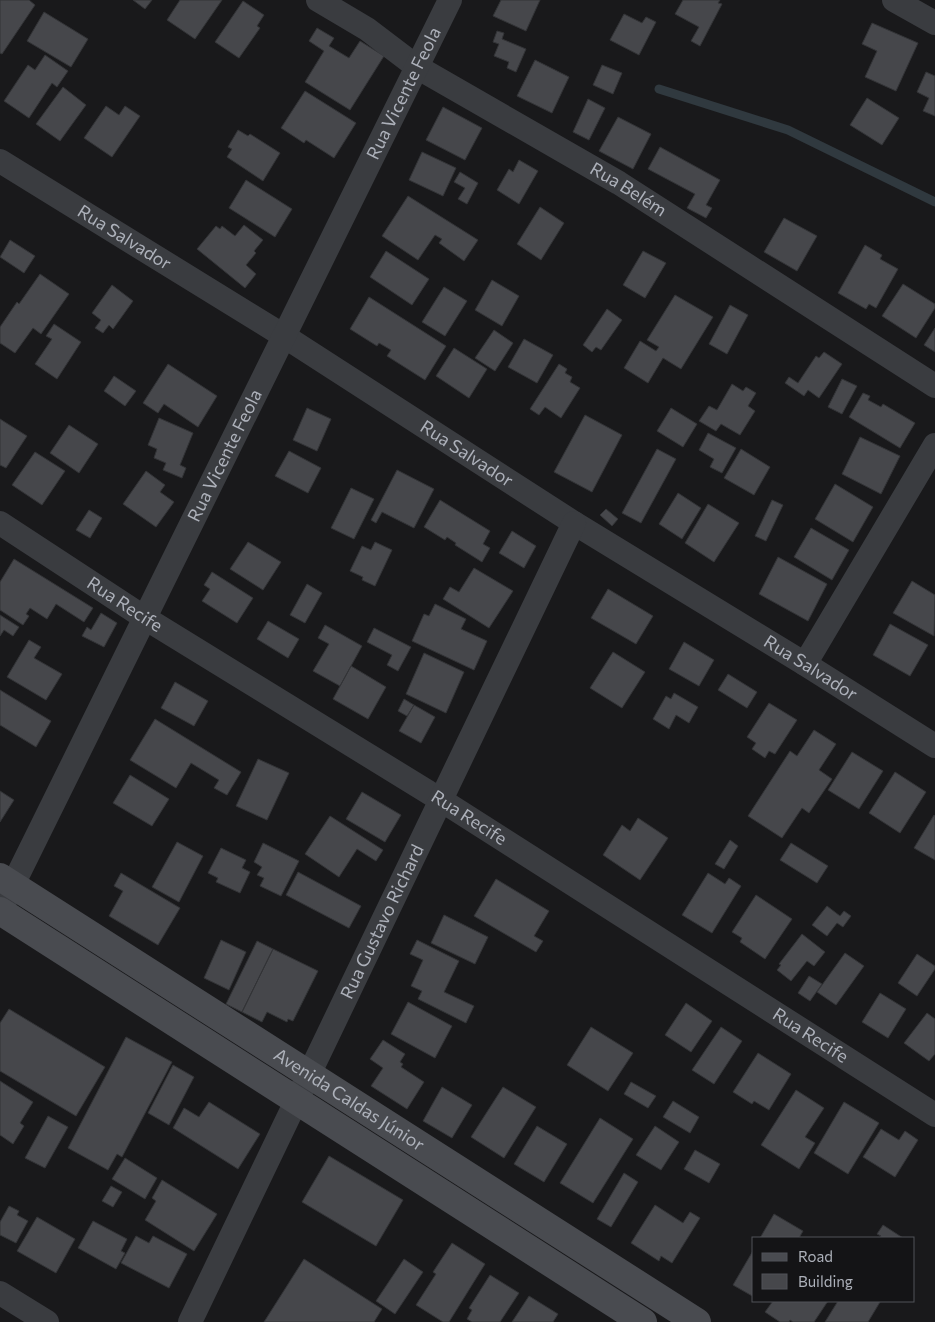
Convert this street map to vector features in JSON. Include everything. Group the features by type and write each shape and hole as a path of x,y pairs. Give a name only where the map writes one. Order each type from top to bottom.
{"main road":[{"name":"Avenida Caldas Júnior","path":"6,880 697,1322"},
{"name":"Avenida Caldas Júnior","path":"0,911 642,1322"}],"street":[{"name":"Rua Belém","path":"318,0 367,30 417,67 619,183 935,386"},
{"name":"Rua Vicente Feola","path":"0,911 6,880 145,618 450,0"},
{"path":"894,0 935,23"},
{"name":"Rua Salvador","path":"0,161 284,336 574,523 935,746"},
{"path":"805,664 935,445"},
{"name":"Rua Recife","path":"0,523 145,618 441,800 935,1115"},
{"name":"Rua Gustavo Richard","path":"190,1322 574,523"},
{"path":"0,1293 46,1322"}],"building":[{"path":"0,0 29,0 35,5 2,54 0,53"},
{"path":"133,0 152,0 145,9"},
{"path":"180,0 222,0 195,39 167,20"},
{"path":"501,0 540,0 526,31 493,16"},
{"path":"683,0 720,0 718,3 722,4 700,46 691,41 699,27 675,14"},
{"path":"243,1 264,15 257,26 260,28 239,58 215,42"},
{"path":"44,12 88,39 71,67 27,41"},
{"path":"624,14 642,23 646,17 656,22 639,55 610,40"},
{"path":"872,23 918,43 896,91 865,77 877,51 862,44"},
{"path":"317,28 334,38 329,46 349,58 360,41 384,56 350,110 305,82 324,51 309,41"},
{"path":"497,31 504,33 502,39 526,49 516,72 507,68 509,62 494,56 499,44 493,42"},
{"path":"45,55 68,71 57,87 52,83 29,118 4,101 28,65 35,70"},
{"path":"535,60 569,77 552,113 517,96"},
{"path":"602,65 622,73 613,94 593,85"},
{"path":"926,72 935,76 935,116 923,111 929,98 917,92"},
{"path":"63,87 86,105 60,141 36,124"},
{"path":"305,91 356,123 334,158 306,140 304,143 281,128"},
{"path":"867,98 899,118 882,145 850,125"},
{"path":"588,99 605,108 589,140 573,132"},
{"path":"106,106 119,115 125,106 140,116 112,157 84,138"},
{"path":"443,107 482,128 465,160 426,140"},
{"path":"618,117 651,134 633,169 599,151"},
{"path":"238,130 248,136 250,134 280,153 263,181 227,157 232,149 228,147"},
{"path":"660,147 720,180 706,205 712,208 706,218 687,208 695,194 648,169"},
{"path":"422,152 456,168 443,196 409,180"},
{"path":"519,160 538,171 519,204 497,190 509,169 513,172"},
{"path":"460,172 478,183 467,204 458,199 465,188 454,182"},
{"path":"246,180 292,209 275,237 229,208"},
{"path":"408,196 478,240 464,261 439,243 442,239 435,235 418,260 382,236"},
{"path":"540,207 564,223 541,260 517,244"},
{"path":"784,218 817,236 797,271 764,252"},
{"path":"244,225 263,240 254,251 256,253 246,265 256,274 245,288 197,249 216,226 220,229 222,226 235,236"},
{"path":"10,240 35,256 24,273 0,257"},
{"path":"865,245 882,255 880,259 898,269 876,308 869,304 866,309 838,293"},
{"path":"386,251 429,279 412,305 370,277"},
{"path":"643,251 666,263 645,298 623,285"},
{"path":"40,274 69,294 41,334 33,328 15,353 0,343 0,327"},
{"path":"492,280 519,296 502,326 475,310"},
{"path":"903,284 935,304 935,308 916,338 882,316"},
{"path":"112,285 133,301 113,329 109,325 103,333 95,328 101,320 92,313"},
{"path":"444,287 467,301 445,336 422,322"},
{"path":"675,295 713,317 681,369 663,358 648,383 624,368 640,341 656,351 659,347 647,340"},
{"path":"369,297 446,346 425,380 387,356 391,350 379,343 377,346 350,329"},
{"path":"730,305 748,315 727,354 709,344"},
{"path":"607,309 622,320 601,350 596,347 592,352 583,345"},
{"path":"54,324 81,342 57,379 35,364 52,339 46,336"},
{"path":"935,328 935,352 924,345"},
{"path":"494,330 513,343 495,371 475,358"},
{"path":"524,339 553,355 537,383 508,367"},
{"path":"454,348 487,369 469,398 436,376"},
{"path":"824,352 842,364 819,398 808,390 804,396 785,383 789,377 798,383 816,356 819,358"},
{"path":"168,364 217,396 198,427 164,404 158,413 143,403"},
{"path":"559,364 567,369 565,373 572,377 570,382 580,388 561,418 545,407 539,415 530,409"},
{"path":"114,376 136,391 125,406 104,391"},
{"path":"842,379 857,386 842,414 828,407"},
{"path":"732,384 743,391 746,387 756,393 748,406 755,411 740,435 721,424 716,431 699,421 709,406 717,410"},
{"path":"863,393 870,396 868,400 881,407 883,404 915,423 900,448 849,417"},
{"path":"307,408 331,419 317,451 293,440"},
{"path":"671,408 697,424 683,447 657,431"},
{"path":"585,415 622,435 592,492 554,472"},
{"path":"159,418 193,433 180,465 186,468 182,478 163,470 166,463 154,458 157,449 148,445"},
{"path":"0,419 27,436 6,468 0,465"},
{"path":"69,425 98,444 79,473 50,453"},
{"path":"708,433 736,448 722,473 710,467 714,459 699,450"},
{"path":"860,437 900,456 881,494 842,474"},
{"path":"657,449 676,459 641,523 622,513"},
{"path":"741,449 770,467 754,495 724,478"},
{"path":"289,451 321,468 308,493 275,476"},
{"path":"35,452 65,471 42,505 12,485"},
{"path":"397,470 434,489 414,528 382,512 376,523 371,520"},
{"path":"146,471 165,485 160,492 174,502 156,527 123,504"},
{"path":"835,484 873,507 853,542 815,519"},
{"path":"351,488 374,499 354,539 331,528"},
{"path":"678,493 701,508 682,539 659,524"},
{"path":"440,500 490,531 483,544 490,548 482,562 455,545 456,543 447,537 445,540 424,527"},
{"path":"772,500 783,505 766,541 755,536"},
{"path":"708,504 739,523 714,562 685,543"},
{"path":"606,509 618,519 612,526 600,515"},
{"path":"89,510 102,518 90,538 76,530"},
{"path":"811,528 849,550 832,580 794,557"},
{"path":"512,531 536,546 524,568 499,553"},
{"path":"248,542 281,562 263,590 230,569"},
{"path":"375,542 392,550 375,586 362,580 363,577 350,571 362,546 371,550"},
{"path":"778,557 827,584 808,621 759,594"},
{"path":"14,559 93,608 84,622 56,604 47,619 30,608 26,614 29,616 23,625 0,610 0,582"},
{"path":"474,568 513,591 489,628 443,599 450,587 459,592"},
{"path":"212,572 253,598 237,623 202,601 210,589 204,585"},
{"path":"912,581 935,595 934,636 893,613"},
{"path":"307,584 322,593 305,623 290,615"},
{"path":"608,589 653,616 636,644 591,618"},
{"path":"435,604 466,619 461,629 487,641 474,670 412,641 424,614 429,616"},
{"path":"101,613 117,623 104,647 82,636 87,627 91,630"},
{"path":"0,615 19,627 13,636 4,630 0,636"},
{"path":"268,621 299,639 288,658 257,639"},
{"path":"890,624 928,645 910,676 873,655"},
{"path":"325,625 362,646 340,686 313,671 329,644 318,638"},
{"path":"374,628 411,647 398,671 387,665 392,655 367,642"},
{"path":"29,640 41,647 34,658 62,674 46,700 7,677"},
{"path":"684,642 714,660 699,686 669,669"},
{"path":"613,652 645,672 622,708 590,688"},
{"path":"424,653 464,672 446,713 406,694"},
{"path":"351,666 386,687 368,719 333,699"},
{"path":"728,674 757,692 747,708 718,690"},
{"path":"175,682 208,701 194,726 161,708"},
{"path":"0,690 51,721 36,747 0,725"},
{"path":"674,693 698,707 689,723 676,715 669,729 653,719 666,696 671,699"},
{"path":"404,699 414,705 407,716 398,711"},
{"path":"769,703 797,720 775,754 769,751 765,758 752,749 756,743 747,737"},
{"path":"414,705 435,717 421,743 399,731"},
{"path":"155,719 241,772 227,795 214,788 219,780 191,763 176,788 130,760"},
{"path":"814,730 836,744 819,770 832,779 809,813 802,808 782,838 748,816 790,751 797,756"},
{"path":"852,752 883,771 859,809 828,790"},
{"path":"258,759 289,773 267,820 236,806"},
{"path":"895,772 926,792 900,833 869,813"},
{"path":"130,775 169,799 152,826 113,803"},
{"path":"0,791 14,800 0,822"},
{"path":"362,792 401,815 385,842 346,819"},
{"path":"330,816 383,850 376,861 357,849 339,877 305,854"},
{"path":"935,816 935,860 914,848"},
{"path":"638,818 668,838 640,880 603,855 622,825 630,831"},
{"path":"730,840 738,846 724,869 715,864"},
{"path":"177,842 203,856 179,902 152,887"},
{"path":"263,843 299,861 281,896 260,886 264,878 257,875 262,867 254,862"},
{"path":"791,843 828,866 817,883 780,860"},
{"path":"221,848 246,860 242,868 250,872 240,893 216,882 218,878 208,873"},
{"path":"298,872 361,906 349,928 286,895"},
{"path":"121,873 180,908 158,945 109,916 123,891 114,886"},
{"path":"708,873 725,884 729,878 741,886 712,933 682,915"},
{"path":"496,879 549,911 534,936 543,941 536,952 474,916"},
{"path":"756,895 792,919 765,959 740,942 742,938 732,932"},
{"path":"827,906 840,916 844,911 851,916 843,927 837,923 827,936 812,925"},
{"path":"444,915 488,937 475,964 431,943"},
{"path":"802,934 825,952 814,966 807,961 791,981 777,970 781,965 779,964"},
{"path":"221,940 246,952 229,990 204,978"},
{"path":"417,940 459,961 444,992 474,1006 466,1023 418,999 422,991 411,986 423,960 410,954"},
{"path":"257,941 273,949 242,1012 226,1004"},
{"path":"273,949 318,971 293,1021 288,1019 287,1022 267,1012 262,1022 242,1012"},
{"path":"845,953 864,966 836,1005 817,992"},
{"path":"917,954 935,966 935,969 917,996 898,983"},
{"path":"809,976 822,984 810,1001 798,993"},
{"path":"880,993 906,1009 888,1038 862,1022"},
{"path":"408,1002 452,1026 435,1058 391,1034"},
{"path":"686,1003 712,1021 691,1052 665,1035"},
{"path":"9,1009 105,1067 76,1116 0,1071 0,1023"},
{"path":"927,1013 935,1019 935,1054 929,1061 904,1043"},
{"path":"591,1027 633,1053 608,1091 567,1065"},
{"path":"721,1027 742,1041 714,1084 692,1070"},
{"path":"126,1037 172,1062 122,1157 117,1154 108,1170 68,1148"},
{"path":"383,1040 405,1054 400,1062 403,1064 401,1067 424,1082 407,1109 371,1086 383,1068 370,1059"},
{"path":"758,1053 791,1074 769,1110 754,1101 752,1104 733,1092"},
{"path":"173,1065 194,1077 169,1125 148,1113"},
{"path":"0,1081 33,1102 20,1123 24,1126 13,1144 0,1135"},
{"path":"631,1082 656,1096 648,1108 624,1094"},
{"path":"442,1087 472,1105 452,1138 423,1121"},
{"path":"503,1087 536,1107 504,1158 471,1137"},
{"path":"796,1090 824,1108 805,1137 815,1143 799,1169 761,1145"},
{"path":"673,1101 699,1117 690,1133 663,1117"},
{"path":"209,1102 260,1134 238,1169 173,1128 184,1108 199,1117"},
{"path":"844,1102 879,1123 848,1174 814,1153"},
{"path":"48,1116 68,1127 45,1168 25,1158"},
{"path":"600,1118 633,1139 593,1203 560,1183"},
{"path":"537,1126 567,1144 544,1182 514,1164"},
{"path":"655,1126 679,1142 661,1170 636,1155"},
{"path":"881,1129 899,1140 905,1131 918,1140 895,1177 863,1157"},
{"path":"695,1150 720,1164 709,1183 684,1169"},
{"path":"329,1156 403,1200 376,1246 302,1202"},
{"path":"125,1158 157,1178 145,1199 112,1179"},
{"path":"624,1173 638,1182 611,1227 597,1219"},
{"path":"162,1180 217,1214 194,1251 145,1220 156,1201 152,1198"},
{"path":"111,1186 122,1192 113,1207 102,1201"},
{"path":"655,1205 683,1223 690,1212 700,1218 672,1263 661,1256 659,1261 631,1243"},
{"path":"9,1206 19,1211 17,1215 28,1221 16,1243 0,1235 0,1222"},
{"path":"774,1214 803,1231 800,1237 761,1237"},
{"path":"37,1217 75,1239 56,1273 17,1251"},
{"path":"93,1221 127,1239 121,1251 125,1253 116,1269 78,1248"},
{"path":"883,1225 901,1237 880,1237 877,1234"},
{"path":"136,1236 149,1243 153,1236 187,1254 169,1288 121,1263"},
{"path":"452,1243 485,1264 449,1322 443,1322 416,1305 436,1274 433,1272"},
{"path":"752,1252 752,1296 733,1285"},
{"path":"304,1259 382,1309 374,1322 264,1322"},
{"path":"404,1259 423,1272 395,1314 376,1301"},
{"path":"490,1275 519,1293 500,1322 472,1322 467,1319 472,1310 469,1308"},
{"path":"529,1296 558,1314 553,1322 512,1322"},
{"path":"772,1302 827,1302 814,1322 793,1322 790,1320 789,1322 780,1322 765,1312"},
{"path":"837,1302 880,1302 868,1322 825,1322"}],"waterway":[{"path":"659,89 788,130 935,202"}]}
